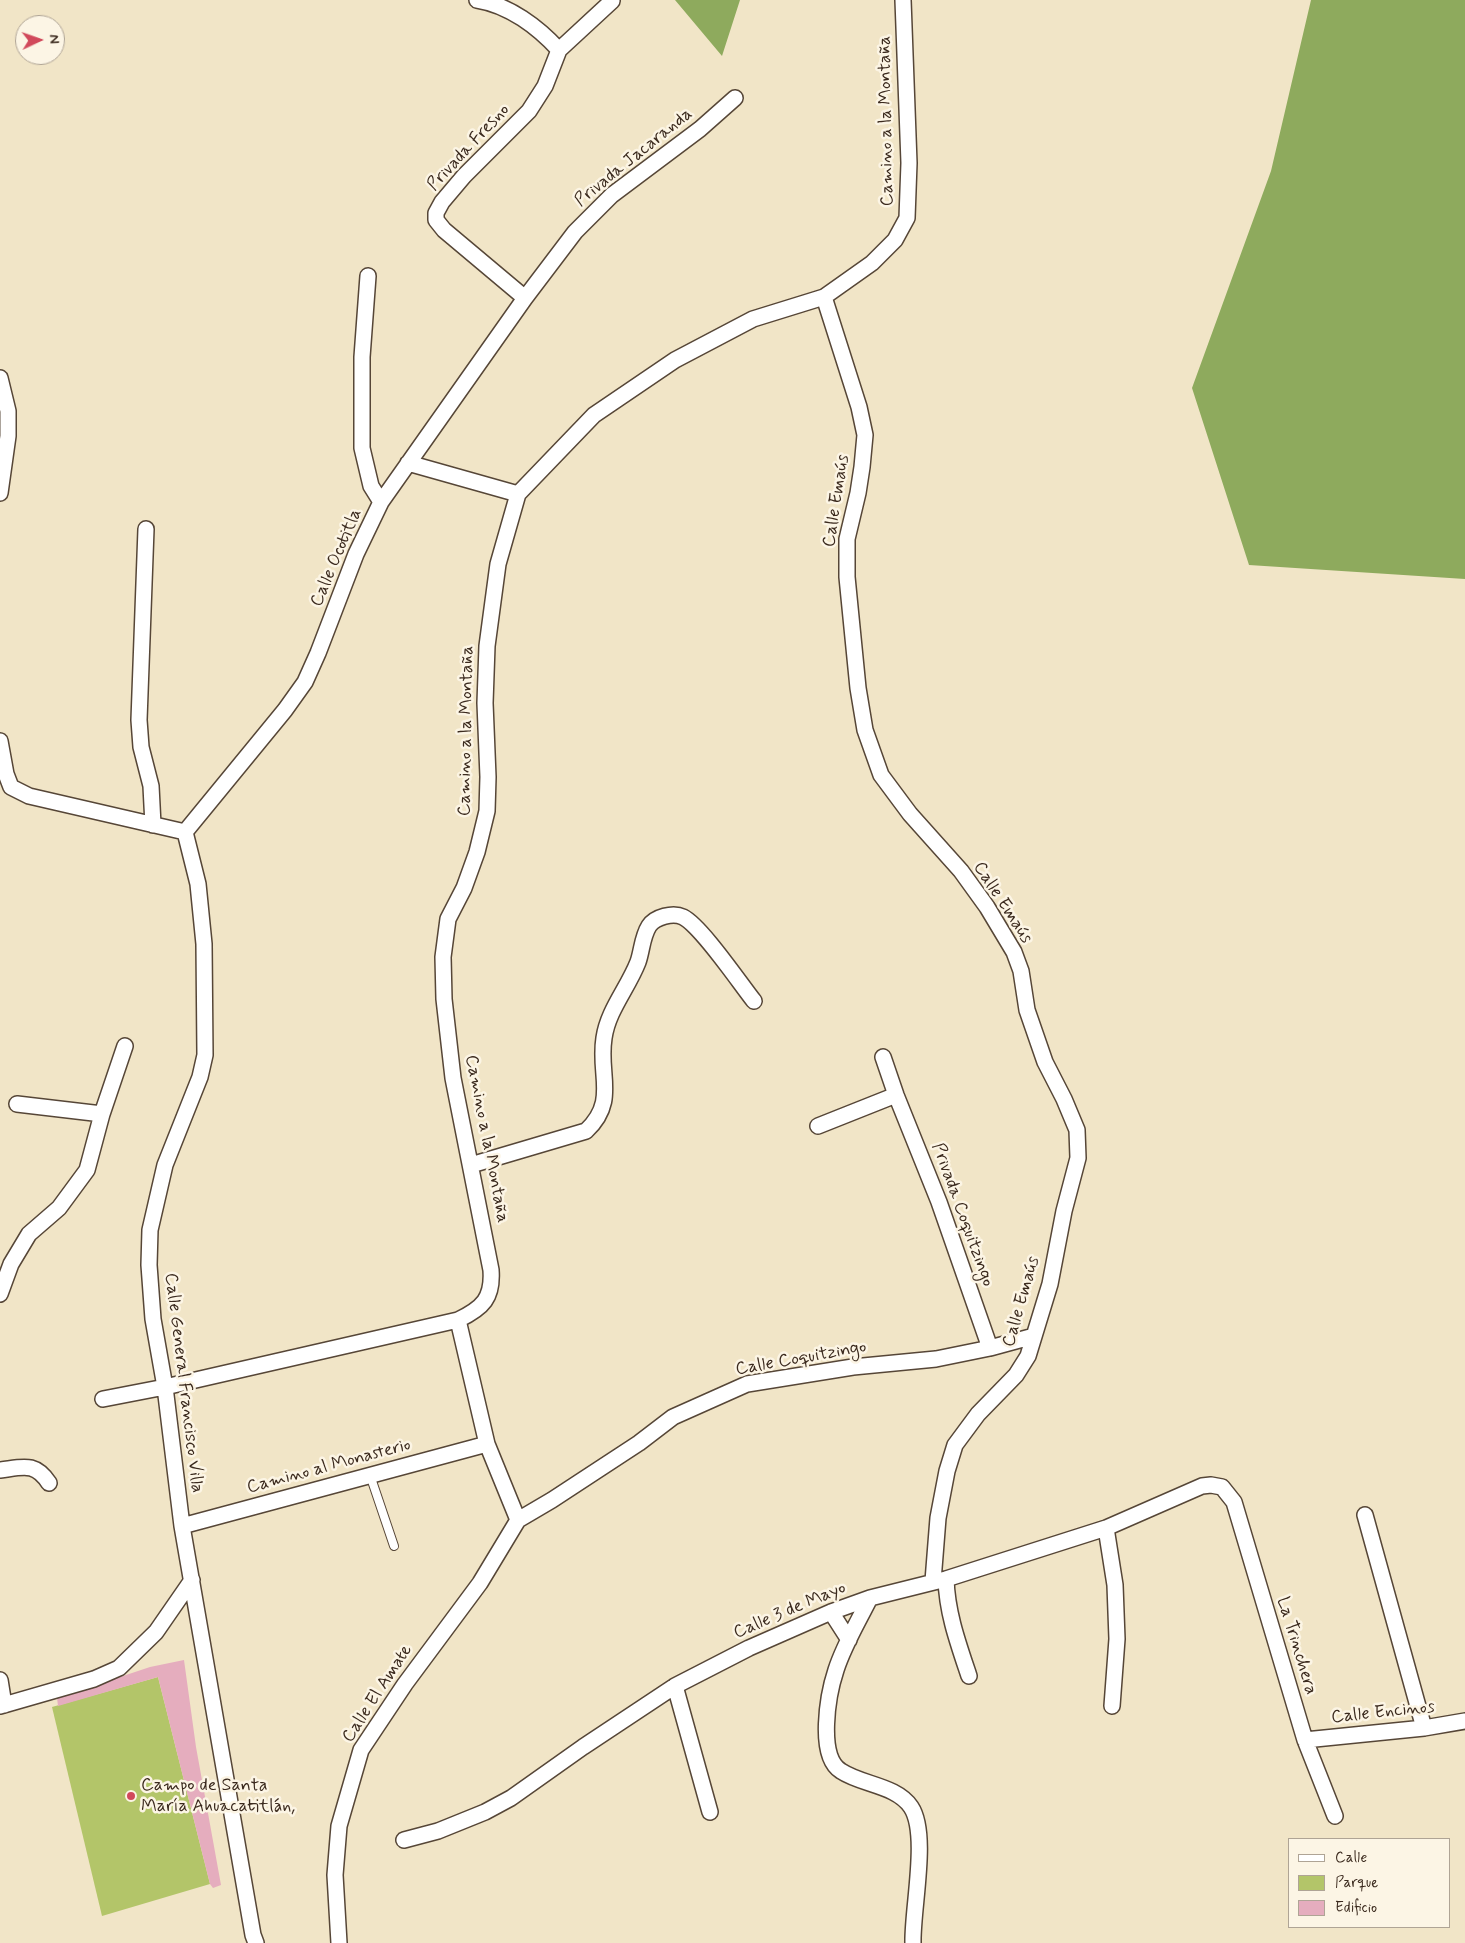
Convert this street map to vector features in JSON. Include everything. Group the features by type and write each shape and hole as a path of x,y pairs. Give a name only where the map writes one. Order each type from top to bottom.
{"street":[{"path":"477,0 508,11 529,22 559,50"},
{"name":"Camino a la Montaña","path":"103,1399 165,1387 458,1320 474,1312 487,1300 492,1284 491,1270 472,1165 453,1078 444,1000 443,958 448,919 464,888 477,852 487,811 488,776 485,704 487,646 498,564 518,494 594,415 675,360 753,319 824,297 872,263 895,240 907,218 909,162 903,0"},
{"name":"Privada Fresno","path":"525,298 444,230 436,220 436,213 464,176 529,111 545,86 559,50 612,1"},
{"name":"Privada Jacaranda","path":"525,298 575,232 612,195 700,129 735,98"},
{"path":"368,276 362,357 362,448 370,486 381,502"},
{"name":"Calle Emaús","path":"824,297 859,407 864,435 862,467 847,539 847,577 856,680 865,730 881,775 910,814 961,871 987,907 1014,952 1021,972 1027,1010 1045,1062 1064,1099 1076,1130 1078,1158 1064,1211 1050,1284 1028,1356 1016,1375 978,1414 955,1445 947,1471 938,1518 939,1580 947,1599 955,1636 969,1676"},
{"name":"Calle Ocotitla","path":"185,832 285,710 305,682 356,554 381,502 525,298"},
{"path":"0,378 8,411 8,436 0,494"},
{"path":"408,463 518,494"},
{"path":"146,529 139,720 141,747 151,786 153,825"},
{"path":"0,741 6,774 5,791 185,832"},
{"name":"Calle General Francisco Villa","path":"185,832 198,884 204,944 204,1055 200,1077 165,1166 150,1230 149,1265 153,1319 165,1387 182,1526 253,1935 256,1943"},
{"path":"472,1165 586,1131 597,1121 603,1107 605,1091 603,1055 607,1023 638,963 644,938 650,925 660,917 682,916 695,926 754,1001"},
{"path":"0,1294 11,1264 29,1234 59,1208 87,1170 102,1114 124,1046"},
{"name":"Privada Coquitzingo","path":"883,1057 896,1095 939,1202 990,1348"},
{"path":"818,1126 896,1095"},
{"path":"17,1104 102,1114"},
{"path":"458,1320 487,1444 518,1520"},
{"name":"Calle Coquitzingo","path":"518,1520 639,1443 673,1416 747,1384 853,1367 936,1359 990,1348 1034,1336"},
{"name":"Camino al Monasterio","path":"182,1526 487,1444"},
{"path":"0,1470 34,1467 42,1473 49,1483"},
{"name":"Calle 3 de Mayo","path":"404,1840 438,1832 485,1812 511,1798 583,1746 675,1686 749,1648 831,1612 870,1598 939,1580 1106,1528 1202,1486 1222,1487"},
{"name":"La Trinchera","path":"1222,1487 1234,1502 1305,1740 1335,1816"},
{"path":"1365,1514 1424,1728"},
{"name":"Calle El Amate","path":"339,1943 335,1875 339,1826 361,1750 405,1684 480,1583 518,1520"},
{"path":"1106,1528 1115,1585 1116,1639 1112,1706"},
{"path":"0,1680 2,1706 94,1679 119,1668 156,1632 192,1580"},
{"path":"870,1598 835,1671 826,1727 826,1748 832,1764 841,1772 895,1794 911,1806 916,1816 920,1839 913,1943"},
{"path":"831,1612 849,1640"},
{"path":"675,1686 710,1812"},
{"name":"Calle Encinos","path":"1305,1740 1465,1722"}],"lane":[{"path":"370,1475 394,1546"}],"green space":[{"path":"675,0 740,0 722,56"},
{"path":"1311,0 1465,0 1465,579 1249,565 1192,388 1271,171"},
{"name":"Campo de Santa María Ahuacatitlán,","path":"158,1677 210,1884 102,1916 52,1707"}],"building":[{"path":"184,1660 196,1747 221,1885 213,1888 210,1884 158,1677 58,1706 57,1698 150,1667"}],"place":[{"name":"Campo de Santa María Ahuacatitlán,","path":"131,1796"}]}
